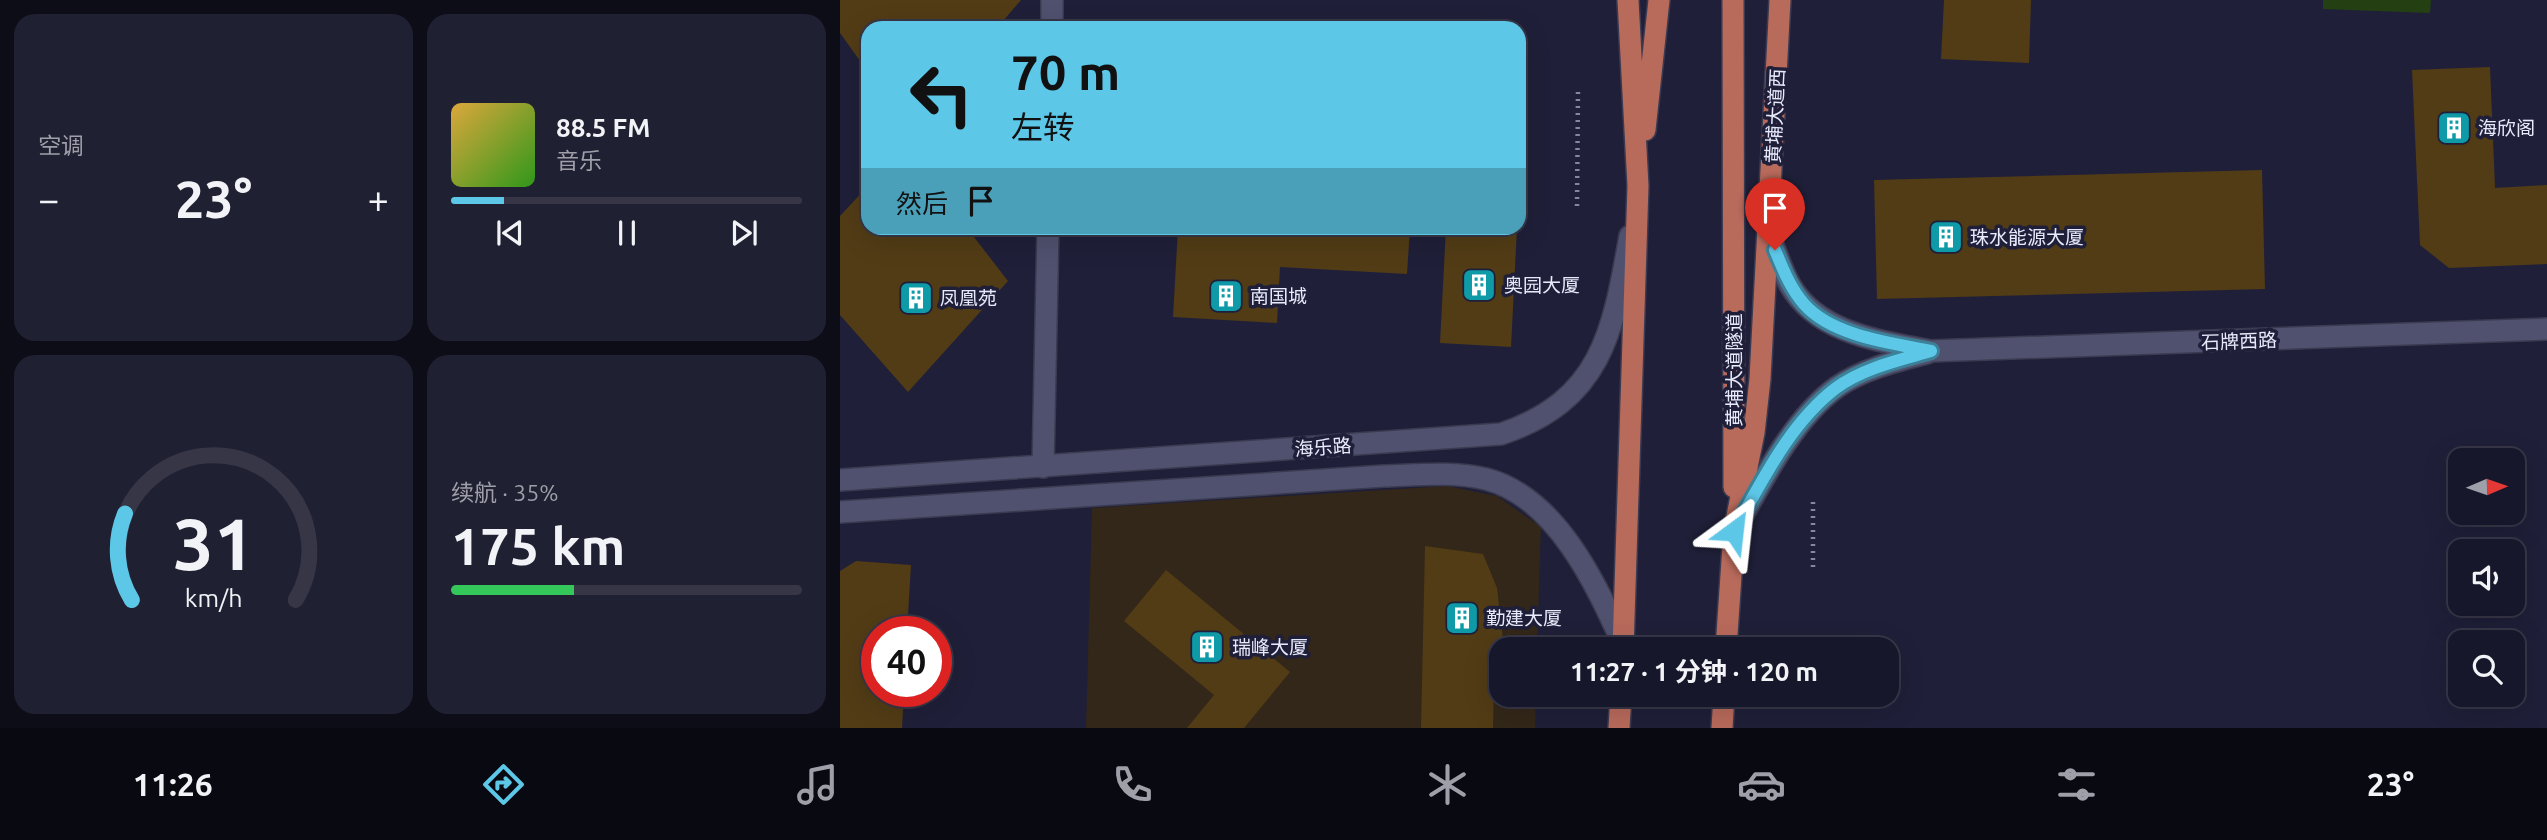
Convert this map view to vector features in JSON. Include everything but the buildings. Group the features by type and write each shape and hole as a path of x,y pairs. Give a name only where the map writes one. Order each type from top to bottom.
{"main road":[{"path":"1628,0 1639,186"},
{"path":"1623,637 1639,186 1659,0"},
{"name":"黄埔大道隧道","path":"1733,0 1734,531"},
{"name":"黄埔大道西","path":"1728,637 1734,531 1754,433 1769,235 1780,0"},
{"path":"1619,728 1620,707"},
{"path":"1721,728 1723,707"}],"street":[{"path":"1052,0 1052,21"},
{"name":"海乐路","path":"840,480 1467,438 1501,434 1529,425 1554,410 1580,386 1598,360 1620,290 1639,186"},
{"path":"1043,467 1048,235"},
{"path":"1769,235 1790,285 1805,305 1828,323 1871,339 1931,351"},
{"name":"石牌西路","path":"1931,351 2547,329"},
{"path":"1734,531 1771,466 1804,420 1837,387 1892,362 1931,351"},
{"name":"海乐路","path":"840,512 1384,476 1459,475 1485,479 1522,496 1558,531 1588,573 1618,637"}],"path":[{"path":"1577,206 1578,92"},
{"path":"1813,502 1813,568"}],"shaded area":[{"path":"1447,486 1497,496 1541,527 1537,637 1489,637 1489,707 1536,707 1535,728 1086,728 1092,508"}],"green space":[{"path":"2323,0 2431,0 2430,13 2323,9"}],"place":[{"name":"海欣阁","path":"2454,128"},
{"name":"珠水能源大厦","path":"1946,237"},
{"name":"奥园大厦","path":"1479,285"},
{"name":"南国城","path":"1226,296"},
{"name":"凤凰苑","path":"916,298"},
{"name":"勤建大厦","path":"1462,618"},
{"name":"瑞峰大厦","path":"1207,647"}],"route":[{"path":"1734,531 1771,466 1804,420 1837,387 1892,362 1931,351 1871,339 1828,323 1805,305 1790,285 1775,250"}]}
